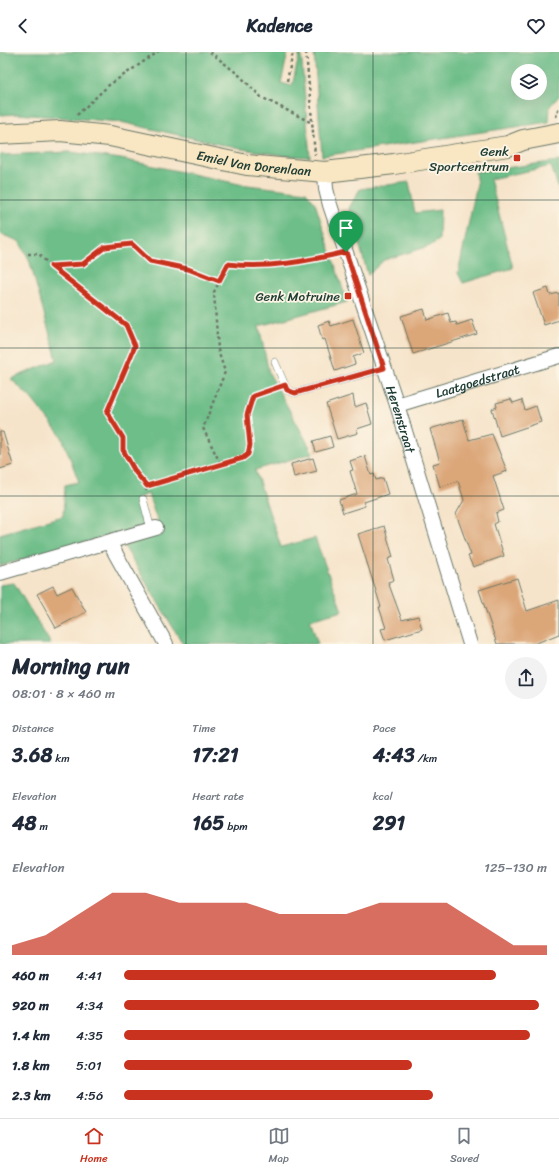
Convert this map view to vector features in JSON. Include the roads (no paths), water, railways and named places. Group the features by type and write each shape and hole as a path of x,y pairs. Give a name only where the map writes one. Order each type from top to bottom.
{"street":[{"name":"Emiel Van Dorenlaan","path":"0,134 60,131 110,136 247,165 394,164 508,146 523,140 559,133"},
{"name":"Emiel Van Dorenlaan","path":"508,146 526,150 559,145"},
{"name":"Herenstraat","path":"320,164 330,205 384,368 470,644"},
{"name":"Laatgoedstraat","path":"396,406 559,356"},
{"path":"0,573 154,529"},
{"path":"109,542 166,644"}],"lane":[{"path":"275,362 287,390 295,393 384,368"},
{"path":"143,499 154,529"}],"place":[{"name":"Genk Sportcentrum","path":"517,158"},
{"name":"Genk Motruine","path":"348,296"}]}
